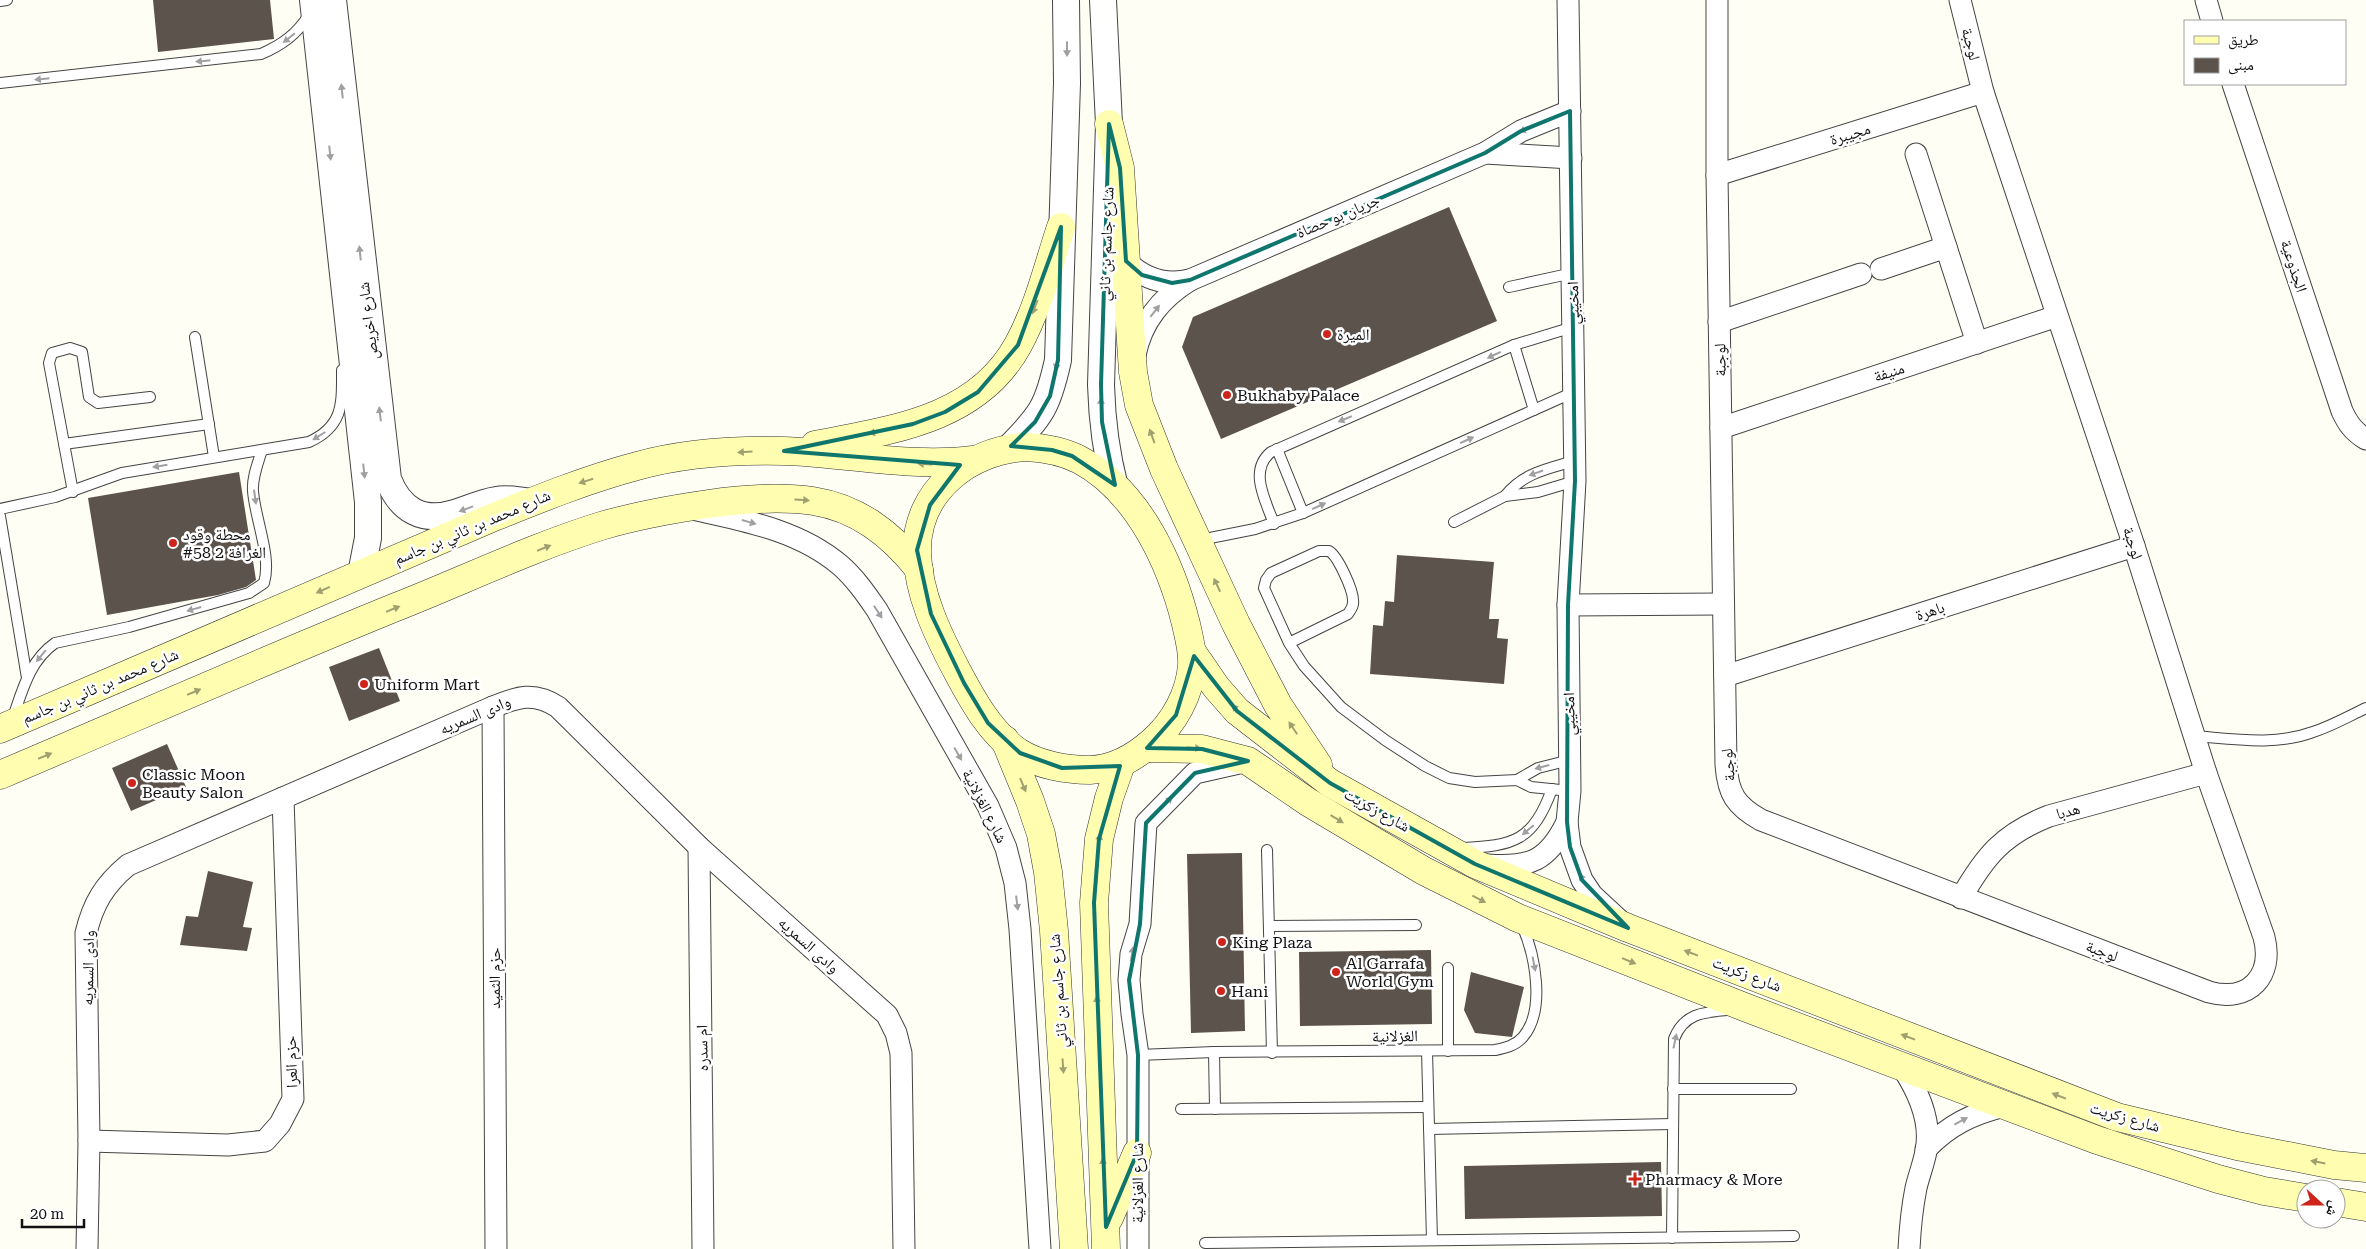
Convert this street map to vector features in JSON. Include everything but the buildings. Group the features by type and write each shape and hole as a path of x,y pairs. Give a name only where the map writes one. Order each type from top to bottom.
{"main road":[{"path":"1110,124 1120,168 1133,372 1139,405 1164,469 1236,624 1278,705 1330,783"},
{"path":"784,451 913,424 946,412 978,392 1001,369 1018,345 1035,306 1061,227"},
{"path":"1041,448 1072,456 1090,467 1115,487 1141,519 1158,548 1178,596 1192,652 1192,667 1176,715 1168,727 1145,748 1121,764 1091,770 1062,768 1037,761 1020,753 988,722 975,703 948,653 931,614 919,569 917,550 922,526 930,505 949,478 973,460 990,453 1008,449 1041,448"},
{"name":"شارع محمد بن ثاني بن جاسم","path":"5,727 530,502 575,484 639,465 702,454 784,451 921,464 943,464 973,460"},
{"path":"0,775 348,627 553,544 601,526 684,507 743,499 776,498 813,501 842,508 864,518 884,532 901,546 919,569"},
{"name":"شارع زكريت","path":"1192,652 1216,687 1237,711 1330,783 1475,864 1628,928 2117,1117 2237,1146 2334,1165 2366,1168"},
{"name":"شارع جاسم بن ثاني","path":"1005,740 1036,817 1048,872 1074,1221 1074,1249"},
{"name":"شارع زكريت","path":"1145,748 1202,749 1248,761 1308,802 1424,871 1518,918 1902,1068 2097,1140 2197,1173 2264,1191 2296,1196"},
{"path":"1106,1238 1094,902 1099,839 1109,798 1121,764"},
{"path":"1106,1238 1137,1153"},
{"path":"2346,1204 2366,1207"},
{"path":"1066,1249 1074,1221"}],"street":[{"path":"1008,449 1035,422 1050,396 1058,360 1067,83 1066,0"},
{"name":"امخيبي","path":"1568,0 1573,273 1574,471 1568,605 1570,760 1561,790 1570,847 1582,880 1598,901 1628,928"},
{"name":"لوجبة","path":"1717,0 1722,604 1727,782 1734,799 1746,812 1761,820 2209,992 2227,995 2245,991 2256,984 2263,974 2267,962 2267,949 2206,773 2134,546 1984,92 1960,0"},
{"path":"2206,0 2212,20"},
{"name":"شارع جاسم بن ثاني","path":"1104,1 1110,124 1101,384 1102,422 1107,457 1115,487"},
{"name":"شارع اخريص","path":"320,2 348,327 369,520 365,556 360,574"},
{"name":"شارع اخريص","path":"320,2 388,479 394,495 406,507 421,515 438,517 494,500 530,502"},
{"name":"الجذوعية","path":"2233,85 2342,411 2356,434 2366,439"},
{"name":"مجيبرة","path":"1717,175 1984,92"},
{"name":"جريان بو حصاة","path":"1133,372 1140,336 1148,319 1166,297 1190,280 1485,152 1521,132 1570,111"},
{"name":"جريان بو حصاة","path":"1485,152 1571,158"},
{"path":"1916,154 1977,343"},
{"path":"1719,322 1946,247"},
{"name":"جريان بو حصاة","path":"1126,261 1142,275 1152,279 1172,283 1190,280"},
{"name":"منيفة","path":"1721,428 2057,316"},
{"name":"شارع الغزلانية","path":"684,507 749,521 790,536 817,548 841,566 858,584 877,610 988,806 1006,848 1017,901 1040,1249"},
{"name":"باهرة","path":"1725,676 2134,546"},
{"path":"1568,605 1722,604"},
{"name":"وادى السمريه","path":"87,1249 89,1141 86,933 91,912 112,878 128,866 524,696 542,698 558,707 700,847 887,1015 896,1032 901,1053 904,1249"},
{"name":"حزم الثميد","path":"493,708 496,1249"},
{"name":"شارع الغزلانية","path":"1138,1249 1138,1055 1132,1014 1130,980 1131,954 1140,924 1146,823 1195,773 1248,761"},
{"name":"هدبا","path":"1961,898 1988,855 2005,838 2026,825 2049,816 2206,773"},
{"name":"حزم العرا","path":"89,1141 228,1145 265,1141 280,1124 292,1099 283,798"},
{"name":"امخيبي","path":"1475,864 1508,867 1539,859 1555,845 1567,822"},
{"name":"ام سدره","path":"700,847 702,1249"},
{"path":"1902,1068 1912,1083 1921,1103 1926,1124 1926,1149 1916,1189 1909,1249"},
{"path":"1926,1149 1942,1133 1960,1121 1980,1112 2004,1106"}],"lane":[{"path":"0,1 7,0"},
{"path":"0,84 262,54 276,48 298,31 320,2"},
{"path":"1509,287 1573,273"},
{"path":"0,510 73,492 122,473 309,442 330,429 341,408 341,362 348,327"},
{"path":"1274,524 1260,484 1259,470 1265,456 1277,448 1514,346 1573,327"},
{"path":"195,337 214,458"},
{"path":"1514,346 1534,410"},
{"path":"73,492 49,357 57,350 70,348 82,352 90,397 98,403 150,396"},
{"path":"1197,541 1274,524 1303,513 1574,392"},
{"path":"64,444 209,424"},
{"path":"1277,448 1303,513"},
{"path":"5,727 40,656 55,643 129,628 257,589 264,582 267,574 253,492 254,477 262,450"},
{"path":"1505,496 1513,486 1528,475 1574,471"},
{"path":"1454,522 1505,496 1531,494 1574,471"},
{"path":"0,516 28,678"},
{"path":"1289,643 1348,614 1353,606 1354,597 1336,558 1329,551 1319,551 1278,569 1271,573 1266,580 1264,588 1289,643 1304,666 1341,707 1362,724 1425,766 1442,775 1462,780 1517,780 1531,787 1561,790"},
{"path":"2194,736 2257,741 2285,739 2329,726 2366,708"},
{"path":"1517,780 1538,768 1570,760"},
{"path":"1447,849 1494,847 1512,842 1534,825 1561,790"},
{"path":"1266,850 1272,1053"},
{"name":"الغزلانية","path":"1138,1055 1214,1052 1495,1050 1510,1047 1522,1038 1530,1026 1536,984 1535,964 1529,941 1518,918"},
{"path":"1268,926 1416,925"},
{"path":"1448,968 1448,1051"},
{"path":"1672,1238 1674,1039 1683,1023 1698,1013 1747,1008"},
{"path":"1427,1051 1432,1240"},
{"path":"1214,1052 1215,1109"},
{"path":"1673,1089 1791,1089"},
{"path":"1181,1110 1428,1107"},
{"path":"1429,1129 1673,1124"},
{"path":"1205,1243 1794,1236"}],"highlighted area":[{"path":"1570,111 1575,481 1568,605 1567,822 1570,847 1582,880 1628,928 1475,864 1330,783 1237,711 1194,656 1176,715 1147,748 1202,749 1248,761 1195,773 1146,823 1140,924 1129,980 1138,1055 1137,1153 1106,1227 1094,903 1099,839 1120,766 1062,768 1020,753 988,723 964,683 931,614 917,550 930,505 960,465 784,451 913,424 945,412 978,392 1018,345 1061,227 1058,360 1050,396 1035,422 1011,446 1052,450 1072,456 1115,485 1102,422 1101,385 1109,124 1120,168 1126,261 1142,275 1172,283 1190,280 1485,153 1521,131"}],"place":[{"name":"الميرة","path":"1327,334"},
{"name":"Bukhaby Palace","path":"1227,395"},
{"name":"محطة وقود #58 الغرافة 2","path":"173,543"},
{"name":"Uniform Mart","path":"364,684"},
{"name":"Classic Moon Beauty Salon","path":"132,783"},
{"name":"King Plaza","path":"1222,942"},
{"name":"Al Garrafa World Gym","path":"1336,972"},
{"name":"Hani","path":"1221,991"},
{"name":"Pharmacy & More","path":"1635,1179"}]}
